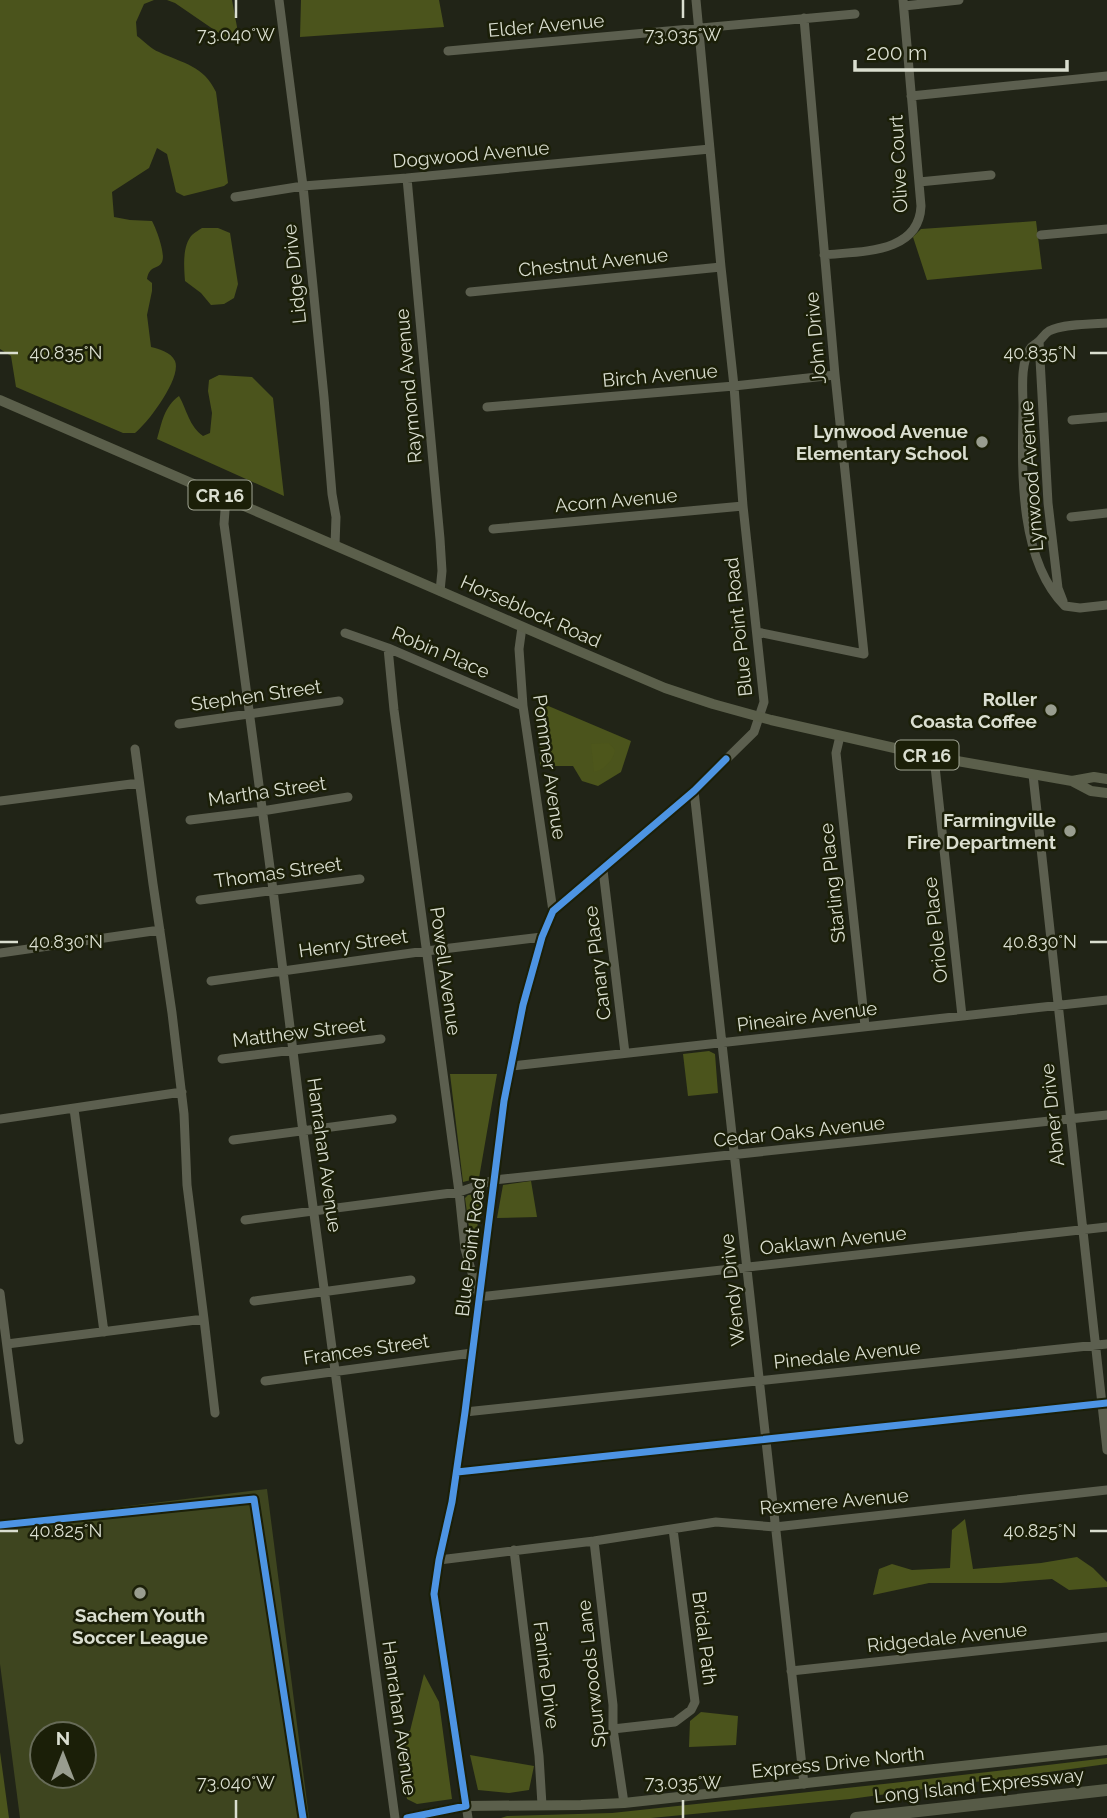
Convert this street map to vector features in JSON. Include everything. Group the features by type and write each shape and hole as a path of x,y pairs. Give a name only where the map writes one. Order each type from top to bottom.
{"highway":[{"name":"Long Island Expressway","path":"856,1818 1107,1790"}],"main road":[{"name":"Horseblock Road","path":"0,400 656,684 760,717 934,757 1072,781 1091,791 1107,793"},
{"name":"Horseblock Road","path":"1072,781 1094,777 1107,779"},
{"name":"Express Drive North","path":"407,1818 467,1806 624,1803 1107,1750"}],"street":[{"name":"Lidge Drive","path":"279,0 303,186 336,517 335,545"},
{"name":"Blue Point Road","path":"468,1818 434,1594 452,1502 465,1412 504,1101 523,1005 542,937 553,911 694,791 754,732 764,702 696,0"},
{"path":"903,3 959,0"},
{"name":"Olive Court","path":"824,255 898,244 909,236 921,217 903,3"},
{"name":"Elder Avenue","path":"448,51 855,14"},
{"name":"John Drive","path":"757,632 864,654 835,375 804,18"},
{"path":"911,96 1107,76"},
{"name":"Dogwood Avenue","path":"234,197 303,186 710,149"},
{"path":"919,182 991,175"},
{"name":"Raymond Avenue","path":"407,178 440,539 440,591"},
{"path":"1041,235 1107,229"},
{"name":"Chestnut Avenue","path":"470,292 721,267"},
{"name":"Lynwood Avenue","path":"1065,606 1049,587 1036,559 1025,505 1022,461 1024,368 1030,347 1052,330 1107,323"},
{"name":"Lynwood Avenue","path":"1039,341 1048,503 1058,588 1065,606"},
{"name":"Birch Avenue","path":"487,407 835,375"},
{"path":"1072,420 1107,417"},
{"name":"Hanrahan Avenue","path":"226,497 224,524 248,714 396,1818"},
{"name":"Acorn Avenue","path":"493,529 743,506"},
{"path":"1071,517 1107,513"},
{"path":"1065,606 1080,608 1107,605"},
{"name":"Pommer Avenue","path":"522,627 519,649 523,706 553,911"},
{"name":"Robin Place","path":"345,633 388,648 523,706"},
{"name":"Powell Avenue","path":"388,648 465,1249 479,1297"},
{"name":"Stephen Street","path":"179,724 339,701"},
{"name":"Starling Place","path":"840,736 836,753 865,1026"},
{"path":"135,749 182,1093 187,1185 215,1413"},
{"name":"Oriole Place","path":"934,757 962,1016"},
{"name":"Abner Drive","path":"1033,775 1107,1450"},
{"path":"0,802 139,783"},
{"name":"Wendy Drive","path":"694,791 804,1784"},
{"name":"Martha Street","path":"190,820 348,797"},
{"name":"Canary Place","path":"603,870 625,1053"},
{"name":"Thomas Street","path":"200,900 360,879"},
{"path":"0,953 160,930"},
{"name":"Henry Street","path":"211,981 542,937"},
{"name":"Pineaire Avenue","path":"512,1066 1107,1000"},
{"name":"Matthew Street","path":"222,1059 381,1039"},
{"path":"0,1119 182,1093"},
{"path":"74,1109 104,1332"},
{"name":"Cedar Oaks Avenue","path":"245,1220 459,1192 494,1180 1107,1115"},
{"path":"233,1140 392,1119"},
{"name":"Oaklawn Avenue","path":"479,1297 1107,1227"},
{"path":"254,1301 411,1280"},
{"path":"0,1293 19,1440"},
{"path":"7,1344 204,1320"},
{"name":"Pinedale Avenue","path":"465,1412 1107,1344"},
{"name":"Frances Street","path":"265,1381 472,1353"},
{"name":"Rexmere Avenue","path":"439,1560 594,1541 716,1522 775,1527 1107,1490"},
{"name":"Bridal Path","path":"613,1729 675,1722 691,1710 695,1702 673,1529"},
{"name":"Spurwoods Lane","path":"594,1541 613,1705 613,1729 624,1803"},
{"name":"Fanine Drive","path":"514,1550 540,1756 542,1805"},
{"name":"Ridgedale Avenue","path":"791,1671 1107,1637"}],"shaded area":[{"path":"0,0 154,0 144,4 136,22 137,36 156,51 199,71 216,92 228,183 184,196 176,192 167,154 157,148 149,168 112,192 114,217 152,221 158,235 163,253 162,262 150,271 147,279 152,283 147,315 151,347 171,355 176,369 162,400 135,433 123,433 16,387 11,356 0,349"},
{"path":"167,0 232,0 237,27 236,40 229,40"},
{"path":"301,0 439,0 444,27 300,37"},
{"path":"1036,221 1042,269 927,280 913,237 921,229"},
{"path":"202,228 218,228 230,233 238,284 234,298 224,304 211,305 185,281 184,257 187,245 192,235"},
{"path":"219,375 252,377 273,398 284,496 157,439 167,410 179,396 194,428 203,436 210,433 212,413 209,380"},
{"path":"539,702 631,741 621,772 598,786 582,781 573,766 540,766"},
{"path":"609,743 615,750 612,758 605,767 594,772 591,744"},
{"path":"709,1051 715,1054 718,1093 688,1096 683,1054"},
{"path":"450,1074 497,1074 479,1178 463,1182"},
{"path":"531,1181 537,1217 497,1218 503,1185"},
{"path":"480,1194 476,1244 472,1249 465,1198 468,1195"},
{"name":"Sachem Youth Soccer League","path":"267,1489 309,1818 20,1818 0,1664 0,1522"},
{"path":"965,1519 973,1569 1077,1557 1107,1582 1107,1587 1069,1590 1052,1579 1001,1583 929,1583 873,1595 879,1569 892,1564 912,1570 950,1568 952,1530"},
{"path":"424,1674 439,1702 452,1799 417,1804 407,1799 397,1733 410,1731"},
{"path":"701,1712 738,1716 736,1745 689,1747 690,1721"},
{"path":"0,1752 9,1818 0,1818"},
{"path":"470,1755 534,1766 529,1790 509,1793 478,1790"},
{"path":"1107,1758 1107,1764 850,1799 651,1818 501,1818 612,1813"}],"cycle path":[{"path":"407,1818 466,1806 434,1594 452,1502 465,1412 504,1101 523,1005 542,937 553,911 694,791 726,759"},
{"path":"457,1472 1107,1403"},
{"path":"0,1525 254,1499 303,1818"}],"place":[{"name":"Lynwood Avenue Elementary School","path":"982,442"},
{"name":"Roller Coasta Coffee","path":"1051,710"},
{"name":"Farmingville Fire Department","path":"1070,831"},
{"name":"Sachem Youth Soccer League","path":"140,1593"}]}
